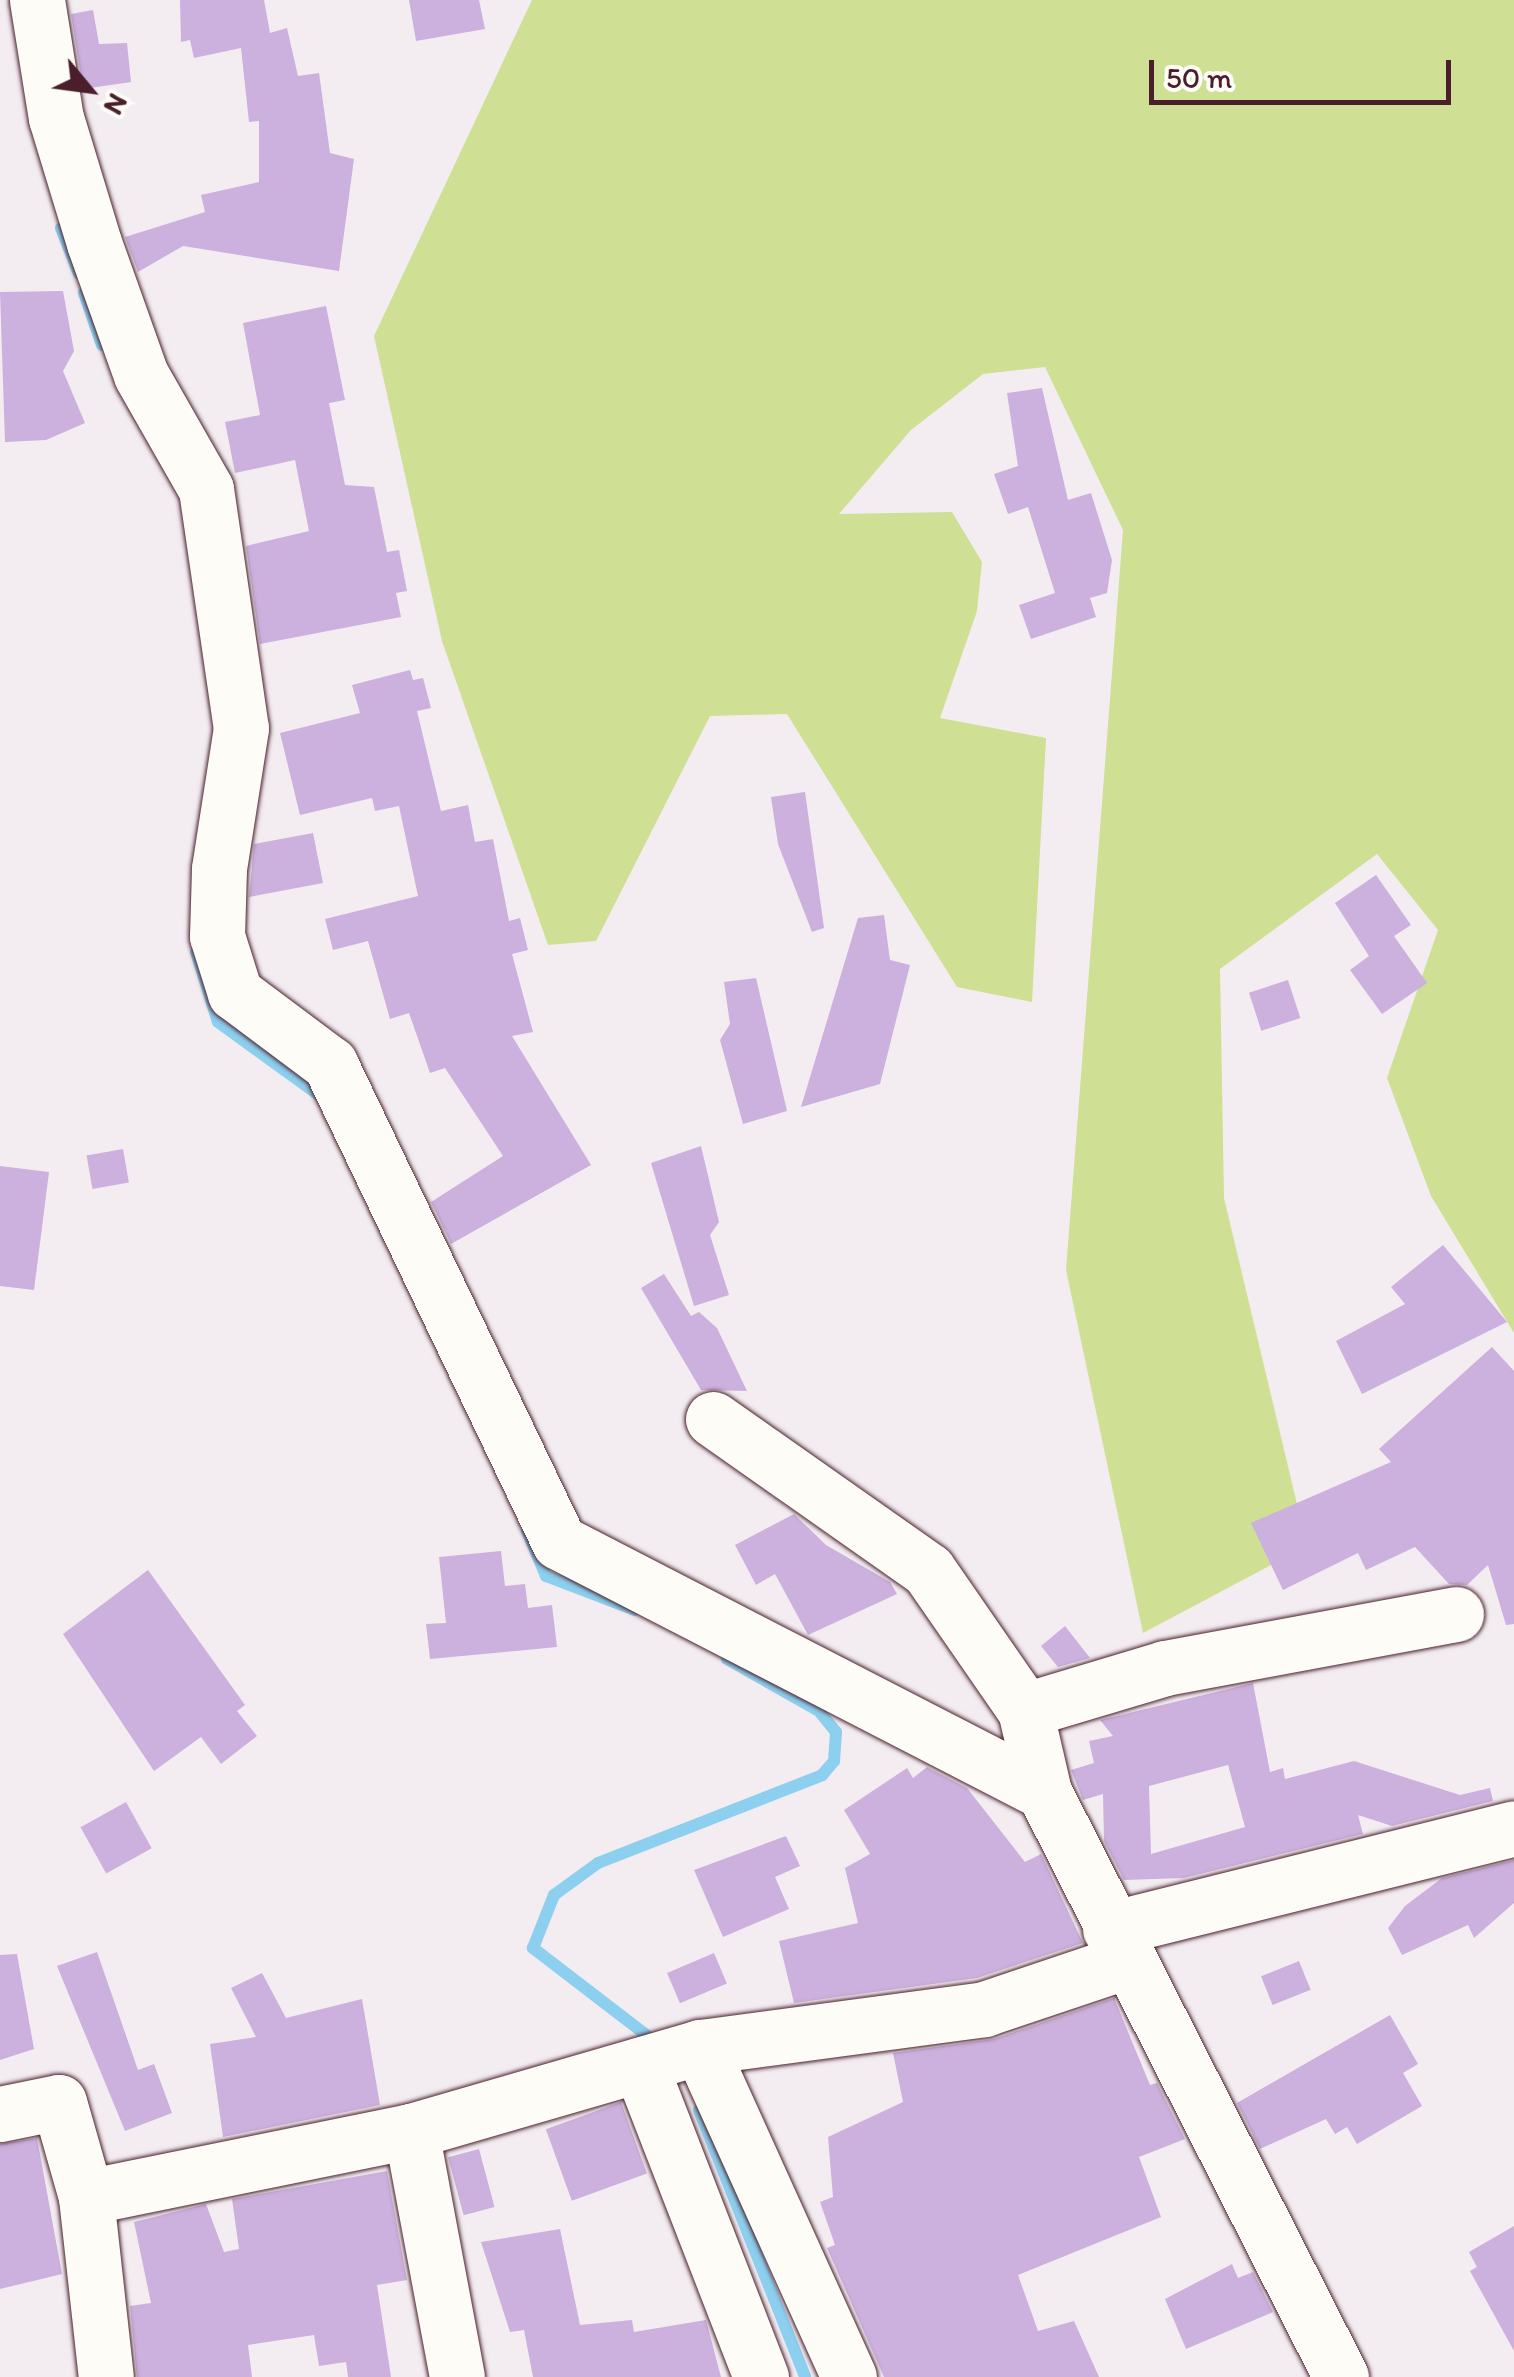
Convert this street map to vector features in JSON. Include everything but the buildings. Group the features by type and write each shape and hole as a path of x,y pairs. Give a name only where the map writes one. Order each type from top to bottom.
{"street":[{"path":"37,0 56,118 94,243 141,375 206,489 241,728 218,886 218,936 235,993 330,1064 559,1542 1044,1792"},
{"path":"713,1419 928,1570 1024,1710 1044,1792 1118,1945 1341,2377"},
{"path":"1024,1710 1166,1668 1456,1614"},
{"path":"86,2197 411,2131 669,2056 984,2009 1118,1945 1514,1828"},
{"path":"669,2056 760,2377"},
{"path":"669,2056 849,2377"},
{"path":"0,2114 58,2102 86,2197 106,2377"},
{"path":"411,2131 456,2377"}],"green space":[{"path":"532,0 1514,0 1514,1333 1431,1196 1387,1078 1438,930 1377,854 1220,969 1224,1198 1307,1546 1143,1633 1066,1270 1123,530 1045,367 983,374 911,430 839,514 952,512 982,562 977,611 940,718 1046,738 1032,1002 957,987 787,714 710,716 596,941 548,945 442,641 374,336"}],"waterway":[{"path":"61,228 79,274"},
{"path":"84,293 102,345"},
{"path":"196,952 218,1022 323,1098"},
{"path":"527,1531 546,1576 635,1610"},
{"path":"658,2044 533,1948 554,1895 598,1863 822,1775 834,1761 836,1732 819,1711 727,1659"},
{"path":"699,2110 805,2377"}]}
